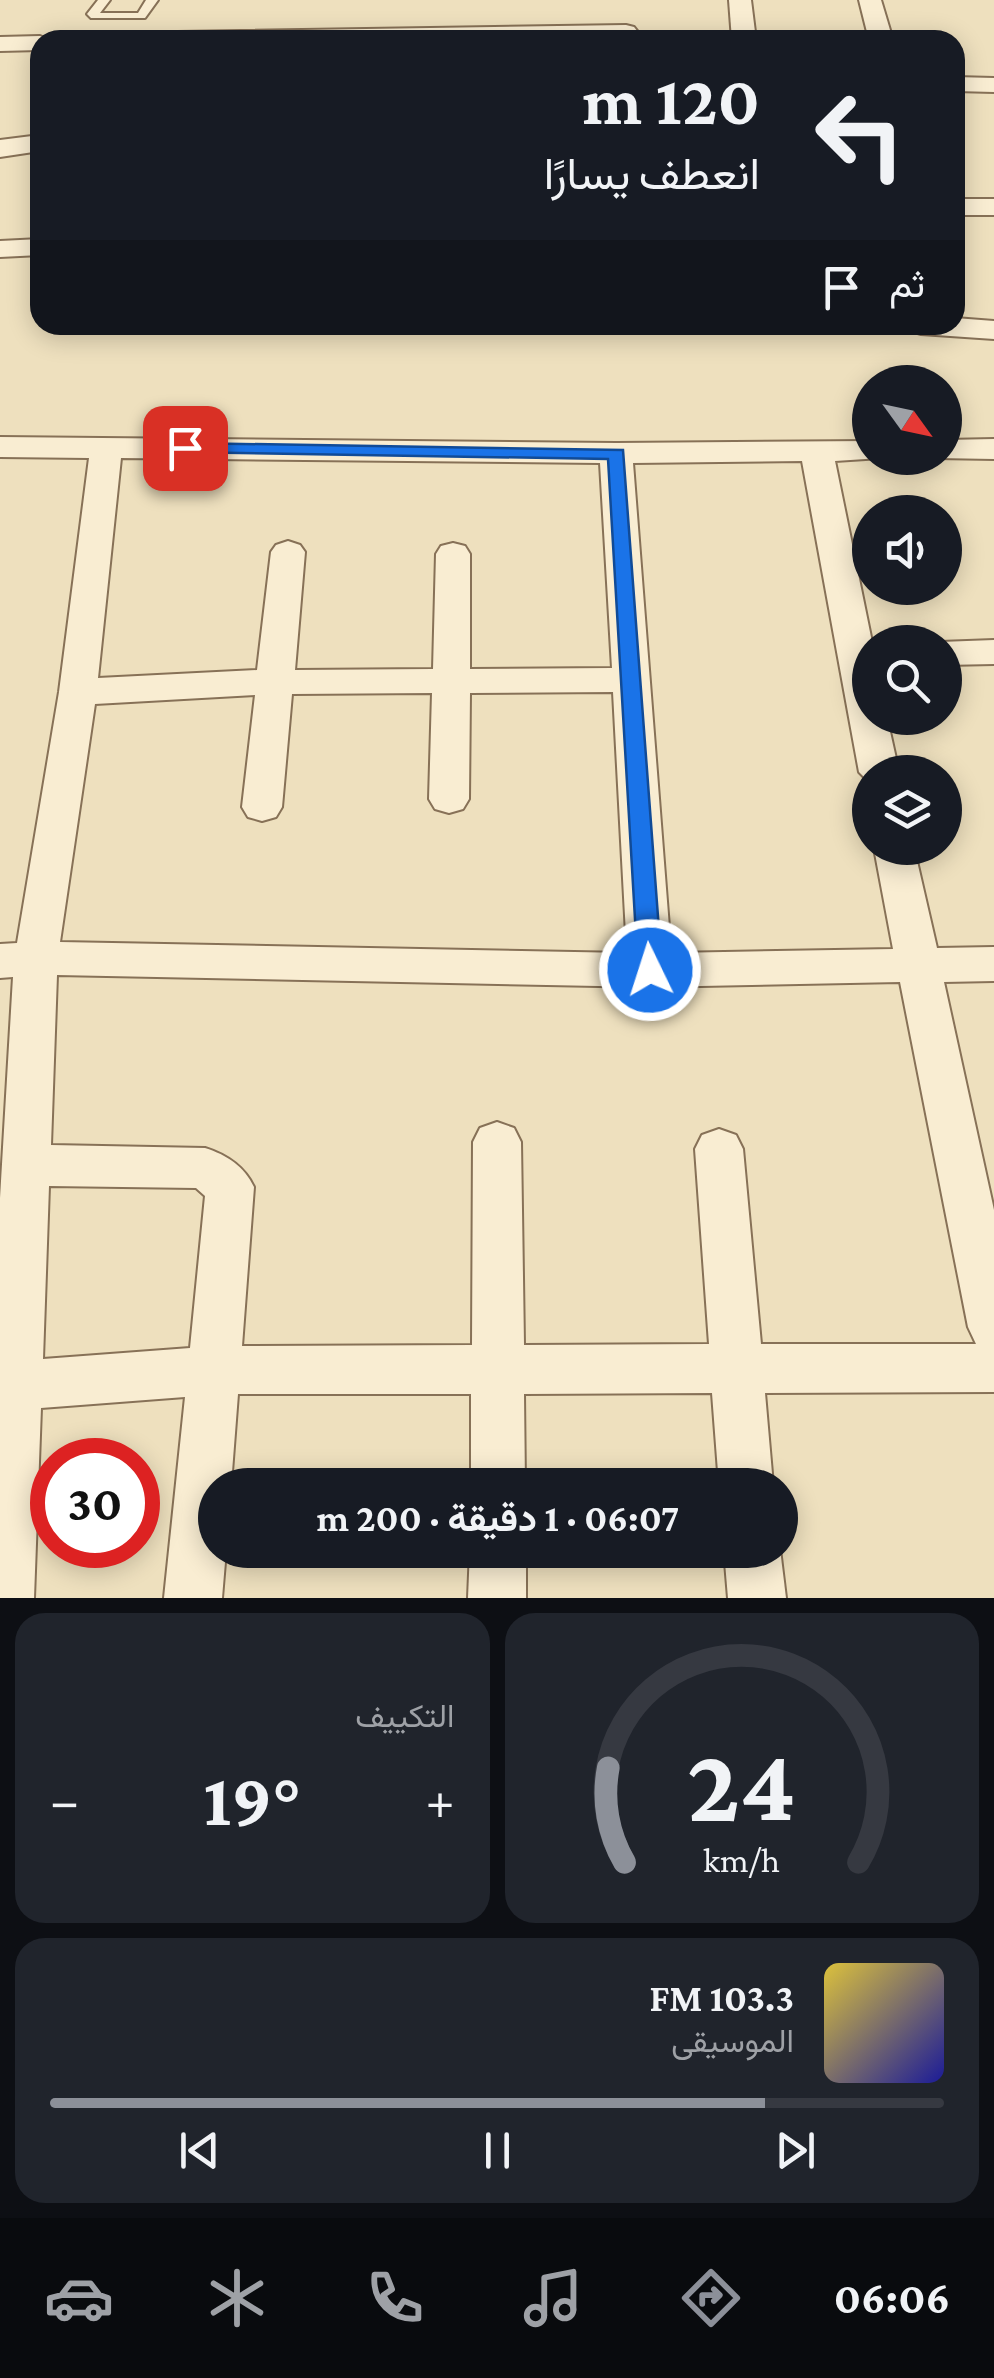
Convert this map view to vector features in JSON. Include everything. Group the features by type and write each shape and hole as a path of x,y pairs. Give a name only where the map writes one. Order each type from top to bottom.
{"street":[{"path":"740,0 743,30"},
{"path":"870,0 878,30"},
{"path":"115,29 391,22 626,29"},
{"path":"0,44 30,43"},
{"path":"965,84 994,84"},
{"path":"0,149 30,143"},
{"path":"965,207 994,207"},
{"path":"0,249 30,248"},
{"path":"965,328 994,330"},
{"path":"0,447 616,454 852,451"},
{"path":"4,1598 24,1165 18,959 78,692 106,447"},
{"path":"962,450 994,449"},
{"path":"816,452 855,625"},
{"path":"616,454 650,970"},
{"path":"262,807 288,552"},
{"path":"449,799 453,554"},
{"path":"962,653 994,652"},
{"path":"78,692 275,682 632,680"},
{"path":"897,865 994,1327"},
{"path":"18,959 650,970 994,964"},
{"path":"497,1142 498,1468"},
{"path":"719,1149 744,1468"},
{"path":"24,1165 205,1168 230,1186 193,1598"},
{"path":"13,1386 214,1370 994,1368"},
{"path":"498,1568 498,1598"},
{"path":"754,1568 757,1598"}],"lane":[{"path":"104,0 93,14 115,29 140,16 152,0"}],"route":[{"path":"185,448 616,454 650,970"}]}
